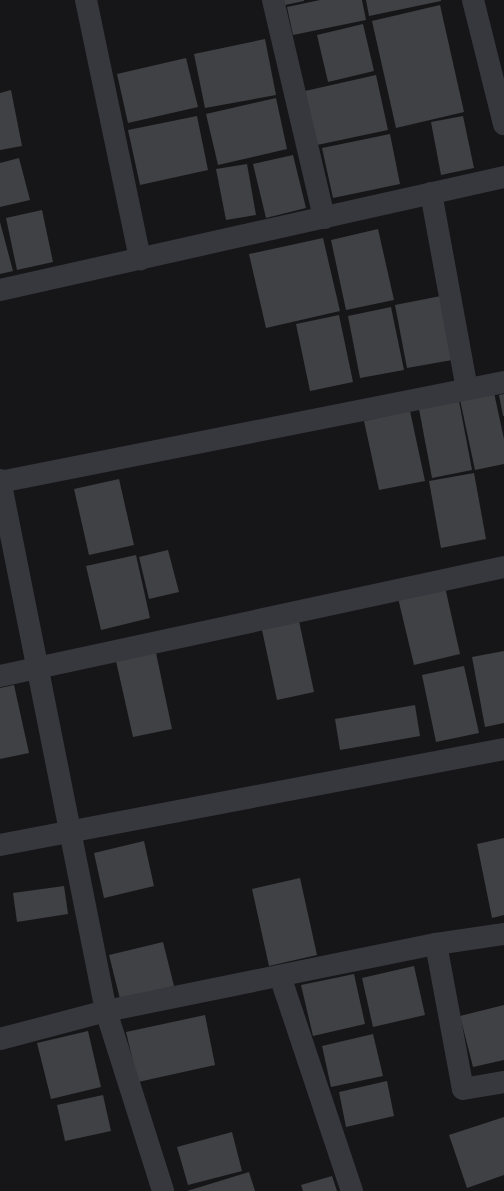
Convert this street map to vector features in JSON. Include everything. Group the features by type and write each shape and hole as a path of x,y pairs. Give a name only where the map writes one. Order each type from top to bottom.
{"street":[{"path":"86,0 140,259"},
{"path":"273,0 324,218"},
{"path":"473,0 504,124"},
{"path":"0,290 504,177"},
{"path":"432,193 467,389"},
{"path":"163,1191 106,1011 71,833 36,668 0,482 504,382"},
{"path":"0,676 504,567"},
{"path":"0,845 71,833 504,748"},
{"path":"0,1039 106,1011 436,944 504,934"},
{"path":"436,944 463,1090 504,1082"},
{"path":"280,976 352,1191"}],"building":[{"path":"284,0 304,0 304,1 285,5"},
{"path":"320,0 362,0 366,20 293,35 287,7"},
{"path":"366,0 441,0 441,1 369,16"},
{"path":"440,5 464,112 396,128 372,21"},
{"path":"363,24 374,71 328,82 317,35"},
{"path":"265,39 276,95 205,108 194,54"},
{"path":"186,58 198,107 128,123 117,74"},
{"path":"376,75 388,130 317,145 305,91"},
{"path":"11,90 22,146 0,150 0,93"},
{"path":"276,98 287,149 218,165 206,114"},
{"path":"197,116 208,170 140,185 128,130"},
{"path":"463,116 474,168 441,175 431,122"},
{"path":"390,134 400,184 333,198 322,148"},
{"path":"293,155 306,208 266,218 253,164"},
{"path":"19,158 30,200 0,207 0,163"},
{"path":"247,164 256,215 226,220 216,169"},
{"path":"42,210 53,262 17,270 6,218"},
{"path":"0,222 13,271 0,274"},
{"path":"378,229 394,300 346,310 331,240"},
{"path":"323,238 340,311 266,328 249,254"},
{"path":"446,295 458,359 407,368 395,305"},
{"path":"391,307 404,370 360,378 348,316"},
{"path":"339,315 353,382 310,391 296,324"},
{"path":"493,388 504,439 504,464 475,470 459,395"},
{"path":"504,394 504,416 503,416 499,395"},
{"path":"459,401 472,470 432,478 419,409"},
{"path":"410,411 425,481 379,490 364,421"},
{"path":"474,473 486,539 441,548 429,481"},
{"path":"119,479 134,545 89,555 74,489"},
{"path":"168,550 179,592 149,599 139,557"},
{"path":"136,555 150,618 101,630 86,566"},
{"path":"445,587 460,654 414,665 398,598"},
{"path":"299,621 314,692 277,700 262,630"},
{"path":"504,651 504,723 485,727 472,657"},
{"path":"156,653 172,729 133,737 116,661"},
{"path":"464,666 479,733 436,742 422,675"},
{"path":"14,685 29,753 0,759 0,688"},
{"path":"415,705 420,736 340,750 335,719"},
{"path":"504,838 504,915 492,918 477,844"},
{"path":"144,841 154,886 104,898 94,853"},
{"path":"300,878 317,955 269,966 252,889"},
{"path":"64,886 68,914 17,922 13,893"},
{"path":"163,942 174,986 120,999 109,955"},
{"path":"414,966 425,1015 373,1027 362,978"},
{"path":"354,974 365,1024 313,1036 301,985"},
{"path":"504,1005 504,1060 473,1067 460,1016"},
{"path":"205,1015 215,1065 138,1082 126,1032"},
{"path":"88,1031 101,1087 51,1099 37,1043"},
{"path":"373,1034 383,1076 331,1087 322,1046"},
{"path":"387,1081 394,1116 346,1127 339,1092"},
{"path":"103,1095 111,1131 65,1141 57,1105"},
{"path":"504,1117 504,1175 467,1188 449,1135"},
{"path":"232,1132 242,1171 188,1185 177,1147"},
{"path":"249,1172 255,1191 187,1191"},
{"path":"332,1176 337,1191 303,1191 301,1185"}]}
